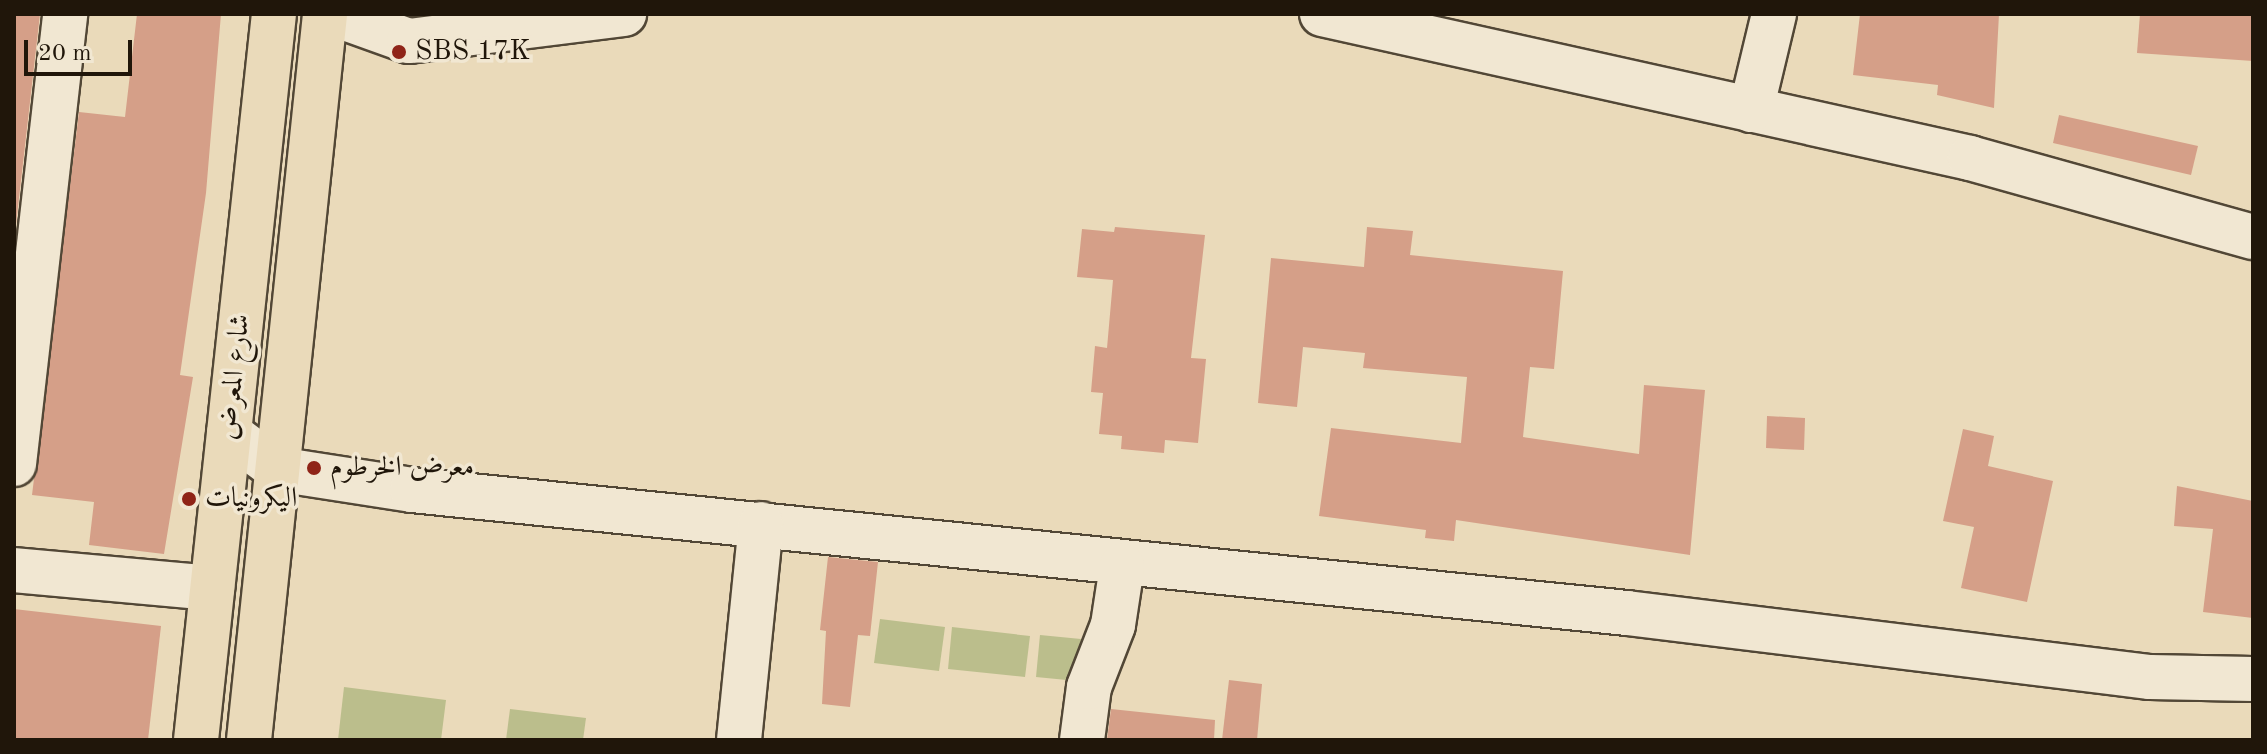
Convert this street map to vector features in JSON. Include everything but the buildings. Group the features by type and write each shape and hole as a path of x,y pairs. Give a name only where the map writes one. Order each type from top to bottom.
{"main road":[{"name":"شارع المعرض","path":"196,740 274,14"},
{"name":"شارع المعرض","path":"249,740 325,14"},
{"path":"210,604 261,626"}],"street":[{"path":"14,464 65,14"},
{"path":"334,14 409,41 624,14"},
{"path":"1322,14 1970,158 2253,237"},
{"path":"1751,110 1774,14"},
{"path":"229,433 277,469 428,492 761,524 1122,566 1627,613 2150,677 2253,679"},
{"path":"739,740 761,524"},
{"path":"1082,740 1089,687 1113,625 1122,566"},
{"path":"14,570 210,604"}],"green space":[{"path":"880,619 945,627 939,671 874,663"},
{"path":"952,627 1030,636 1025,677 948,669"},
{"path":"1040,635 1081,639 1077,681 1036,677"},
{"path":"344,687 446,700 441,740 338,740"},
{"path":"510,709 586,718 583,740 506,740"}],"place":[{"name":"SBS 17K","path":"399,52"},
{"name":"معرض الخرطوم","path":"314,468"},
{"name":"اليكرونيات","path":"189,499"}]}
